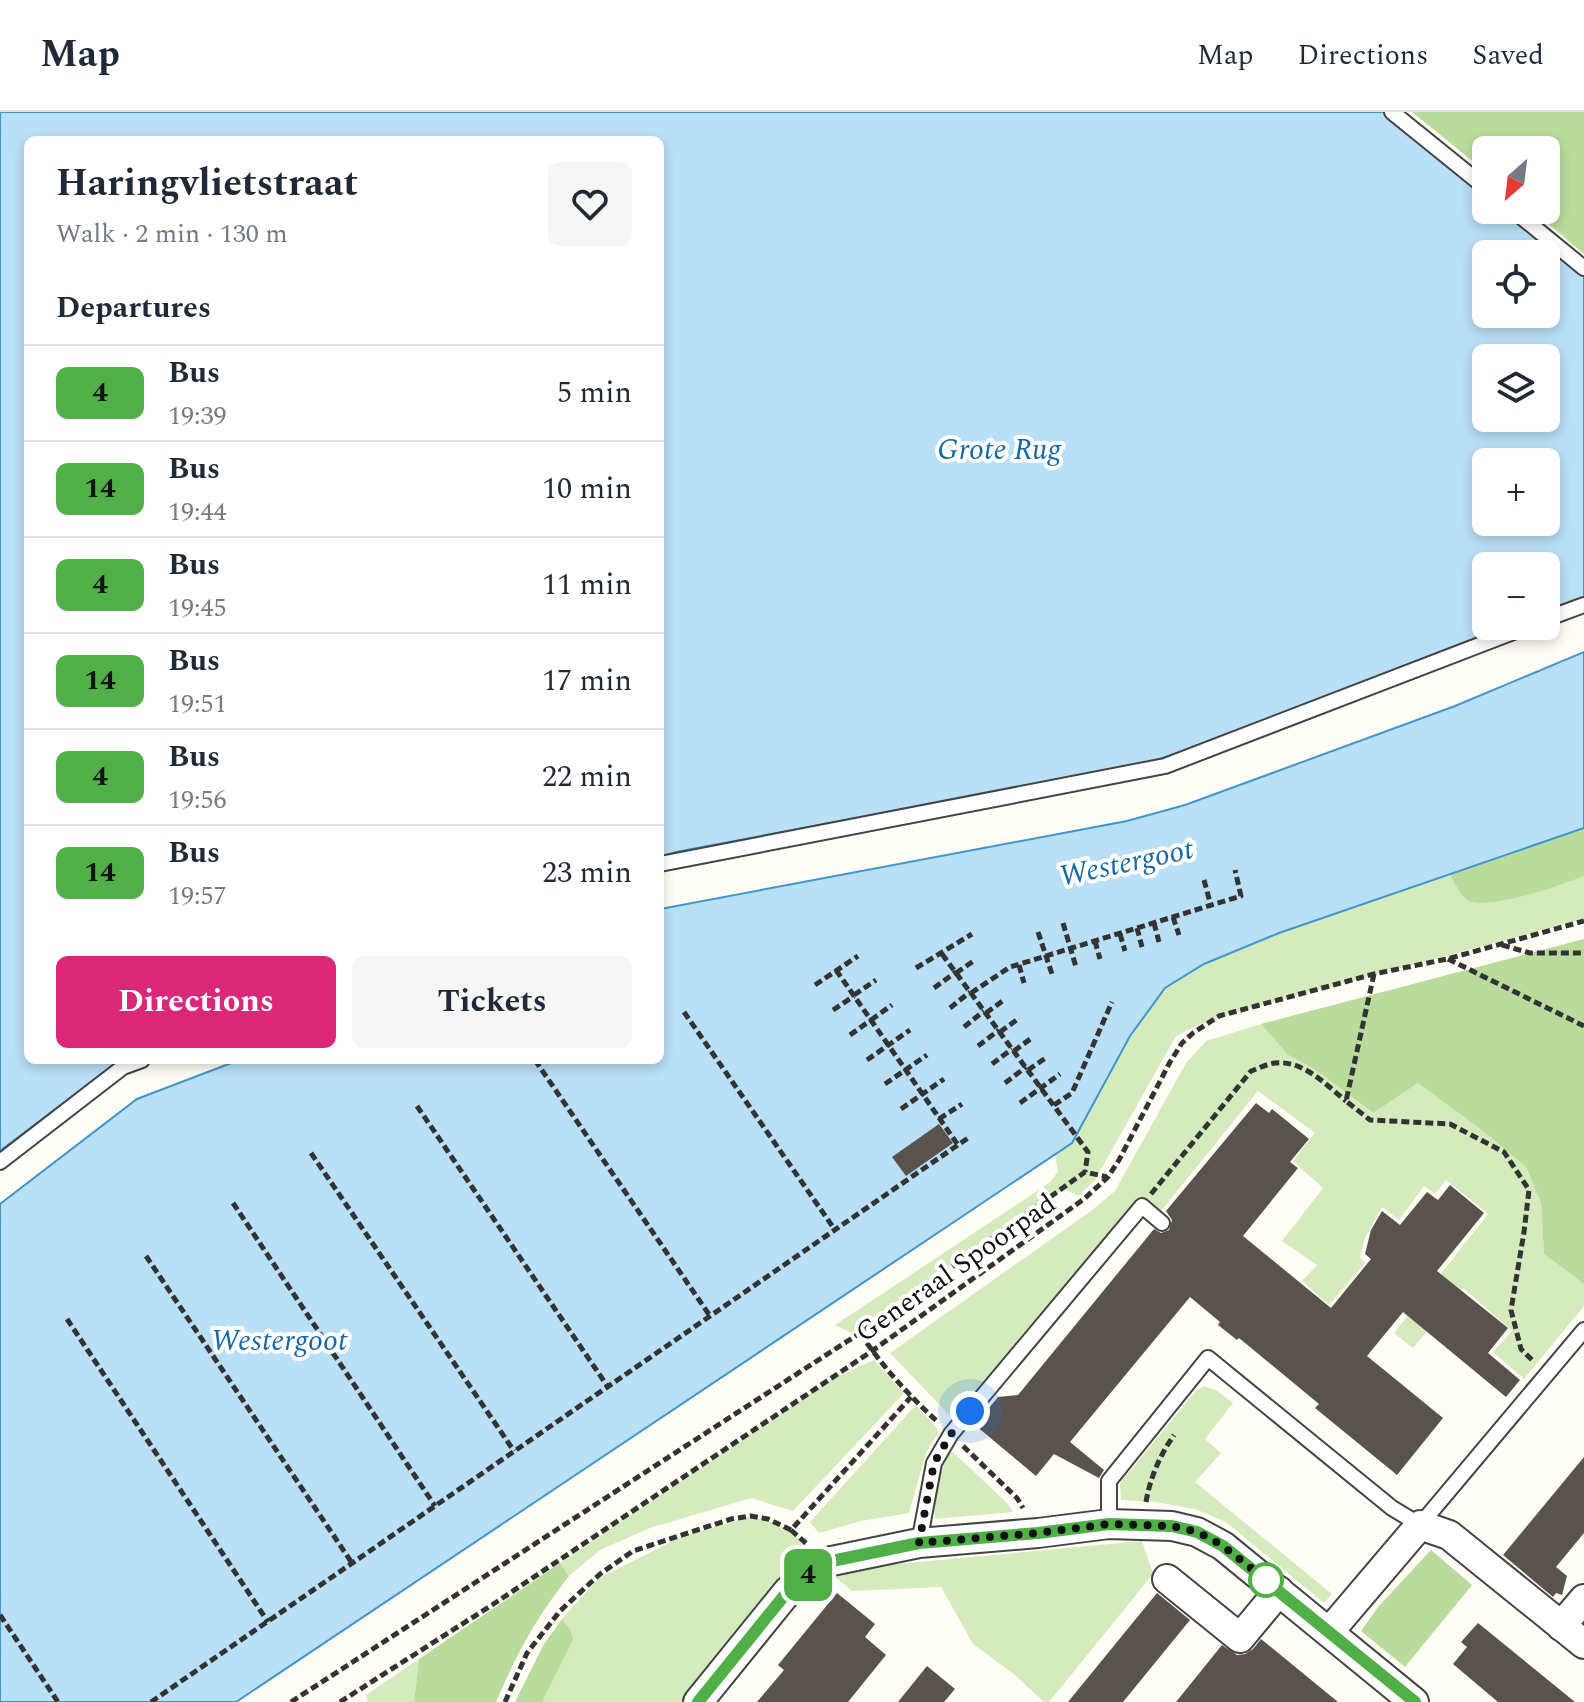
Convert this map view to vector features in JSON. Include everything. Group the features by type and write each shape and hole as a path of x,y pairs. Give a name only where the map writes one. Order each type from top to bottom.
{"street":[{"path":"698,1702 788,1591 827,1562 919,1543 1109,1524 1184,1529 1223,1546 1414,1702"},
{"path":"1329,1632 1420,1525 1449,1535 1584,1644"},
{"path":"1167,1579 1240,1638 1279,1591"},
{"path":"1561,1626 1584,1599"}],"lane":[{"path":"1392,112 1472,177"},
{"path":"1530,224 1584,268"},
{"path":"1560,614 1584,605"},
{"path":"664,863 1165,766 1493,640"},
{"path":"0,1162 123,1067 131,1064"},
{"path":"919,1543 934,1463 951,1434 1142,1206 1162,1223"},
{"path":"1109,1524 1109,1481 1208,1358 1392,1508 1420,1525 1584,1330"}],"path":[{"path":"950,1008 1010,967 1241,896 1235,870"},
{"path":"1204,880 1211,906"},
{"path":"1173,917 1179,935"},
{"name":"Generaal Spoorpad","path":"340,1702 492,1605 872,1351 1084,1199 1108,1177 1119,1160 1182,1043 1219,1016 1584,921"},
{"path":"1063,923 1076,967"},
{"path":"1154,923 1159,942"},
{"path":"1137,928 1142,947"},
{"path":"1038,932 1052,974"},
{"path":"916,968 972,934"},
{"path":"1120,934 1125,951"},
{"path":"1095,941 1100,959"},
{"path":"1499,944 1530,953 1584,953"},
{"path":"291,1702 860,1333 1085,1172 1088,1152 942,954"},
{"path":"815,985 858,956"},
{"path":"1447,959 1584,1026"},
{"path":"934,988 975,960"},
{"path":"1019,965 1024,983"},
{"path":"836,970 958,1145"},
{"path":"1346,1101 1374,974"},
{"path":"833,1010 876,980"},
{"path":"964,1027 1004,1000"},
{"path":"1054,1105 1072,1093 1112,1002"},
{"path":"850,1035 892,1005"},
{"path":"684,1012 835,1230"},
{"path":"978,1046 1018,1019"},
{"path":"867,1060 910,1030"},
{"path":"992,1064 1033,1037"},
{"path":"885,1084 927,1055"},
{"path":"1005,1083 1047,1057"},
{"path":"1142,1206 1251,1071 1274,1063 1291,1063 1307,1070 1370,1120 1450,1124 1504,1152 1529,1190 1511,1310 1521,1349 1547,1374"},
{"path":"538,1064 710,1316"},
{"path":"1020,1103 1060,1074"},
{"path":"901,1109 944,1079"},
{"path":"939,1119 962,1104"},
{"path":"417,1106 608,1387"},
{"path":"151,1702 968,1138"},
{"path":"311,1153 514,1451"},
{"path":"1085,1172 1108,1177"},
{"path":"233,1203 435,1506"},
{"path":"146,1256 352,1563"},
{"path":"67,1319 268,1622"},
{"path":"860,1333 872,1351"},
{"path":"505,1702 527,1653 560,1611 600,1574 633,1551 731,1519 751,1516 768,1519 791,1530 911,1397"},
{"path":"1146,1525 1146,1502 1156,1468 1165,1447 1180,1427"},
{"path":"0,1615 58,1702"}],"green space":[{"path":"1412,112 1584,112 1584,254 1549,224 1560,224 1560,136 1472,136 1472,161"},
{"path":"1584,828 1584,876 1560,885 1507,900 1477,902 1464,898 1449,874"},
{"path":"1449,874 1465,899 1540,889 1584,876 1584,919 1240,1011 1176,1036 1095,1180 1078,1196 1064,1189 851,1333 835,1325 1049,1183 1058,1172 1055,1154 1072,1143 1130,1036 1165,988 1204,964 1279,933"},
{"path":"1584,939 1584,1284 1544,1254 1541,1203 1526,1167 1484,1132 1418,1083 1373,1113 1313,1068 1288,1055 1261,1024"},
{"path":"1261,1024 1288,1055 1313,1068 1372,1113 1418,1083 1526,1167 1541,1203 1544,1254 1584,1284 1584,1306 1524,1379 1493,1352 1512,1331 1463,1288 1413,1348 1394,1333 1488,1214 1446,1180 1435,1194 1424,1186 1399,1220 1382,1207 1365,1238 1360,1257 1365,1263 1329,1305 1302,1281 1317,1265 1282,1241 1323,1188 1293,1161 1315,1133 1258,1091 1153,1221 1145,1213 954,1420 890,1353 1115,1191 1186,1063 1206,1041"},
{"path":"874,1360 904,1393 793,1511 751,1498 650,1528 600,1550 569,1576 560,1563 834,1378"},
{"path":"1204,1386 1216,1390 1233,1403 1205,1439 1221,1453 1195,1482 1332,1594 1324,1603 1226,1522 1195,1509 1121,1500 1120,1483 1195,1392"},
{"path":"916,1405 939,1431 926,1453 909,1513 861,1521 819,1533 810,1522"},
{"path":"953,1452 1013,1512 935,1519 937,1485 949,1453"},
{"path":"752,1516 778,1524 818,1553 692,1702 542,1702 570,1629 562,1619 599,1578 681,1537"},
{"path":"1142,1541 1153,1574 1049,1702 1044,1702 1015,1675 973,1644 941,1587 852,1591 835,1577 876,1566"},
{"path":"1431,1550 1472,1585 1405,1667 1361,1631 1378,1607"},
{"path":"560,1563 569,1576 528,1636 496,1702 414,1702 419,1659"},
{"path":"562,1619 570,1629 573,1640 542,1702 515,1702 544,1644"},
{"path":"419,1659 414,1702 368,1702 366,1695"}],"water":[{"name":"Grote Rug","path":"0,112 1390,112 1472,179 1472,224 1526,224 1546,240 1472,240 1472,328 1560,328 1560,251 1584,271 1584,597 1560,606 1560,552 1472,552 1472,640 1476,640 1208,744 1140,765 664,856 664,136 24,136 24,1064 115,1064 0,1151"},
{"name":"Westergoot","path":"1584,652 1584,828 1279,933 1204,964 1165,988 1130,1036 1072,1143 236,1702 0,1702 0,1204 137,1099 229,1064 664,1064 664,908 1127,821 1185,805 1455,706"}],"building":[{"path":"1256,1103 1269,1113 1272,1109 1309,1139 1290,1162 1298,1168 1243,1236 1331,1308 1371,1259 1365,1254 1371,1230 1382,1211 1400,1225 1427,1192 1438,1200 1450,1185 1484,1213 1437,1271 1508,1328 1488,1353 1520,1380 1506,1397 1403,1312 1367,1356 1443,1418 1397,1475 1315,1408 1319,1404 1239,1338 1237,1340 1218,1325 1220,1322 1190,1297 1070,1442 1104,1470 1099,1478 1054,1454 1036,1476 975,1425 998,1397 1018,1395 1154,1229 1161,1233 1169,1230 1172,1220 1166,1211"},
{"path":"939,1124 953,1143 906,1176 892,1157"},
{"path":"1584,1457 1584,1533 1556,1567 1567,1576 1562,1595 1556,1593 1553,1597 1503,1555"},
{"path":"837,1593 875,1624 865,1637 886,1655 848,1702 757,1702 784,1670 778,1665"},
{"path":"1157,1593 1190,1620 1123,1702 1068,1702"},
{"path":"1478,1623 1575,1702 1498,1702 1453,1664 1467,1647 1461,1642"},
{"path":"1261,1639 1338,1702 1176,1702 1222,1645 1237,1655 1245,1654"},
{"path":"927,1666 955,1689 944,1702 898,1702"}],"bus line":[{"name":"4","path":"698,1702 788,1591 827,1562 919,1543 1109,1524 1172,1526 1211,1539 1415,1702"}],"route":[{"path":"970,1411 951,1434 934,1463 919,1543 1109,1524 1172,1526 1211,1539 1266,1580"}]}
